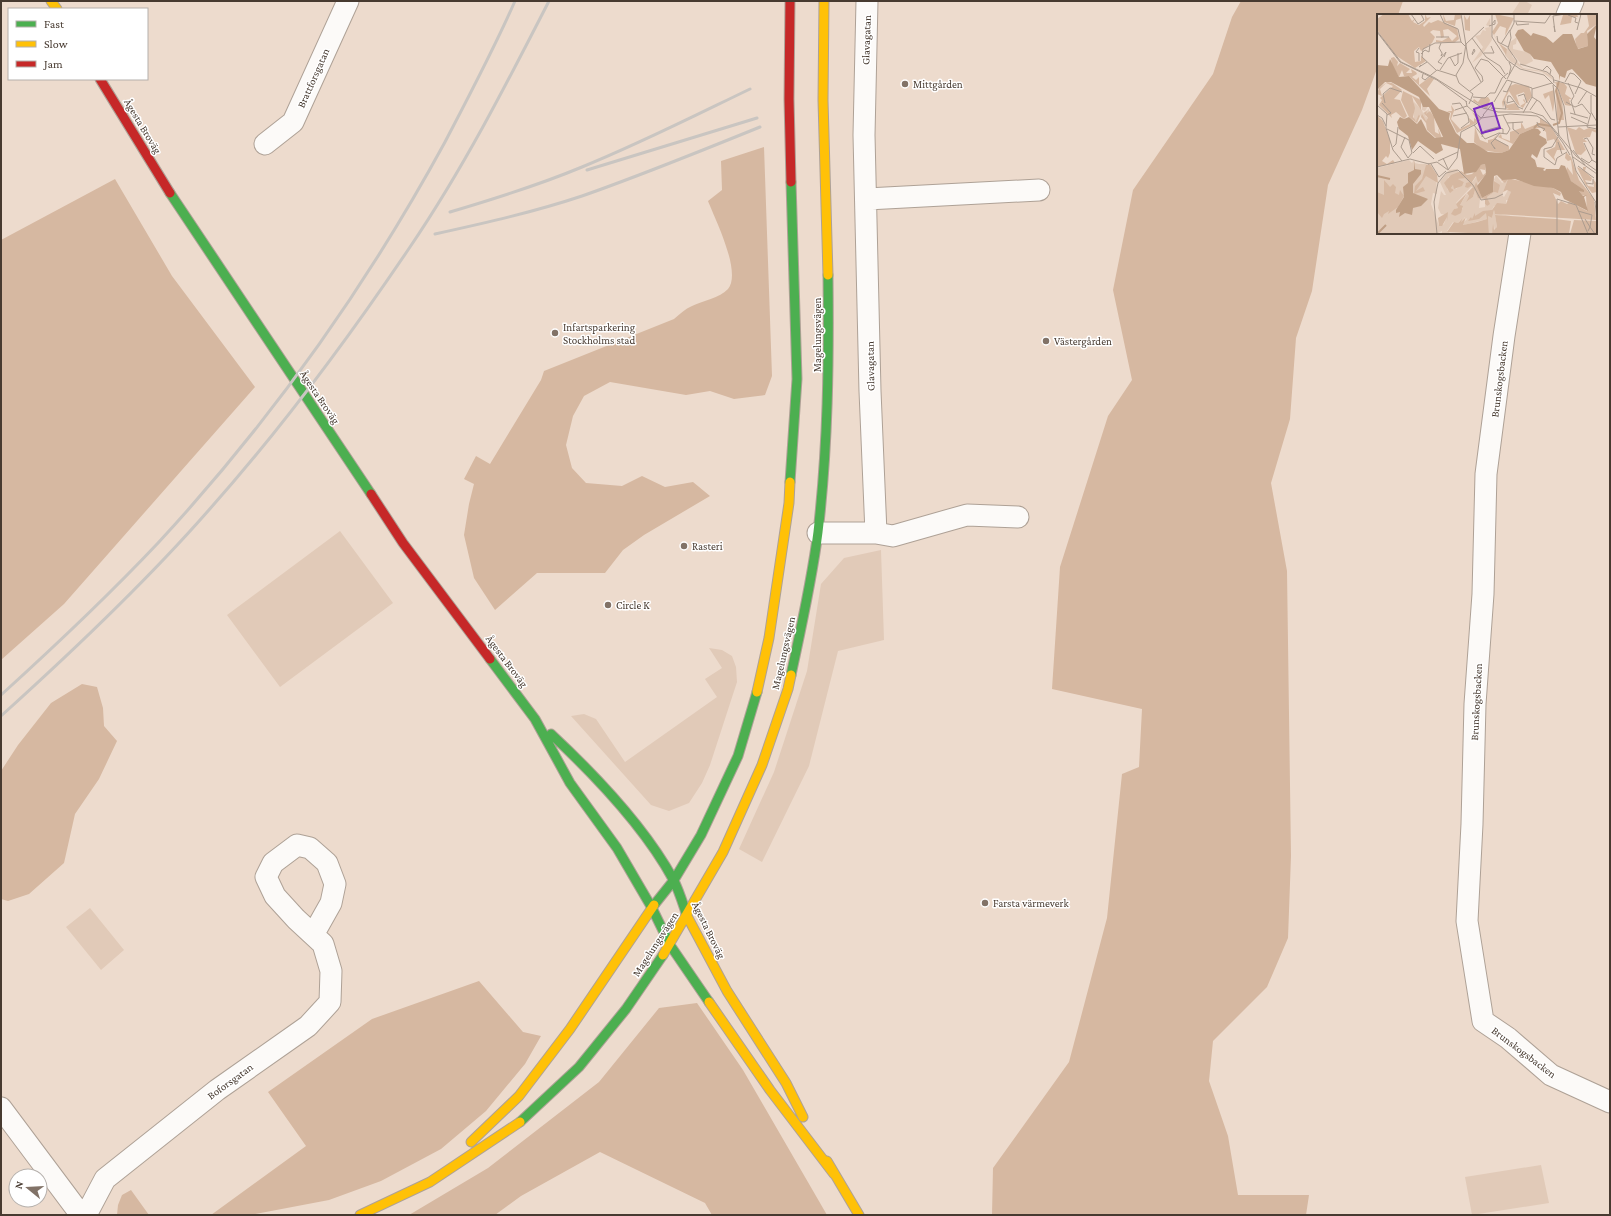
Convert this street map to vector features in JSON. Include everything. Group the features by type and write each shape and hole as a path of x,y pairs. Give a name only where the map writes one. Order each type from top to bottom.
{"main road":[{"name":"Magelungsvägen","path":"430,1182 519,1096 570,1029 652,908 674,880 701,835 738,756 761,678 769,638 789,503 797,379 789,99 790,1"},
{"name":"Magelungsvägen","path":"360,1215 430,1182 520,1122 579,1068 626,1009 670,945 722,852 762,765 788,689 805,612 818,533 826,447 829,378 828,242 823,100 824,1"},
{"name":"Ågesta Broväg","path":"101,80 166,188 403,542 535,719 570,783 617,848 652,908 670,945 770,1090 834,1174"},
{"name":"Ågesta Broväg","path":"535,719 588,769 649,841 674,880 687,916 727,992 786,1083 834,1174 859,1215"}],"street":[{"name":"Brattforsgatan","path":"265,144 293,122 348,1"},
{"name":"Glavagatan","path":"867,1 864,135 870,391 876,532"},
{"path":"1567,14 1573,1"},
{"path":"866,199 1038,190"},
{"name":"Brunskogsbacken","path":"1520,234 1504,336 1486,474 1483,594 1475,704 1472,824 1466,921 1484,1021 1508,1038 1551,1075 1610,1102"},
{"path":"818,533 876,532 893,536 967,515 1018,518"},
{"name":"Boforsgatan","path":"86,1215 105,1179 217,1090 308,1026 330,1002 331,971 323,944 313,936"},
{"path":"1,1108 82,1215"}],"shaded area":[{"path":"1241,1 1403,1 1398,14 1377,14 1377,69 1362,110 1328,185 1312,291 1296,338 1290,419 1271,483 1287,571 1291,856 1288,938 1267,987 1213,1041 1209,1081 1228,1136 1238,1195 1309,1195 1306,1215 992,1215 993,1168 1069,1062 1107,918 1122,774 1139,767 1142,709 1052,689 1060,567 1108,416 1132,380 1113,290 1133,190 1213,74 1232,17"},
{"path":"1520,1 1525,1 1532,5 1528,14 1512,14"},
{"path":"764,147 772,376 765,395 734,399 710,391 686,395 610,382 584,396 573,416 566,445 572,468 586,483 622,486 642,476 665,487 693,482 710,496 644,535 623,550 605,573 537,573 495,610 474,578 464,535 474,484 464,479 476,456 490,464 541,380 544,371 674,319 689,307 716,297 728,289 732,271 730,258 708,201 722,190 721,161"},
{"path":"115,179 172,276 255,387 64,604 1,660 1,240"},
{"path":"340,531 393,603 280,687 227,615"},
{"path":"881,550 884,640 838,651 809,766 762,862 739,849 774,772 807,671 821,584 844,558"},
{"path":"709,648 722,650 732,656 736,667 737,682 710,765 702,783 689,803 669,811 651,805 571,716 584,714 596,719 625,762 717,697 705,679 722,668"},
{"path":"82,684 97,687 103,708 104,726 117,741 99,779 75,814 64,863 29,894 8,901 1,899 1,771 18,745 51,703"},
{"path":"90,908 124,950 101,970 66,927"},
{"path":"479,981 523,1032 541,1036 525,1064 486,1111 441,1149 381,1181 329,1200 250,1215 211,1215 306,1146 268,1092 372,1019"},
{"path":"697,1003 743,1070 827,1215 712,1215 705,1203 600,1152 521,1196 495,1215 409,1215 488,1168 599,1082 659,1008"},
{"path":"1541,1165 1549,1203 1472,1215 1465,1177"},
{"path":"131,1190 149,1215 117,1215 118,1205 122,1195"}],"railway":[{"path":"1,695 81,620 158,543 239,450 314,352 383,249 415,196 472,90 499,37 515,1"},
{"path":"1,716 55,667 159,565 235,480 314,382 387,281 448,187 500,95 549,1"},
{"path":"450,212 549,180 582,167 750,89"},
{"path":"587,170 757,118"},
{"path":"435,234 564,202 649,171 760,127"}],"traffic: fast":[{"path":"790,482 797,379 791,182"},
{"path":"170,193 371,494"},
{"path":"791,675 813,568 824,468 827,404 828,275"},
{"path":"490,659 535,719 570,783 617,848 652,908 670,945 709,1002"},
{"path":"654,905 674,880 701,835 738,756 757,692"},
{"path":"551,734 585,766 618,802 648,840 673,879 687,916"},
{"path":"520,1122 579,1067 626,1009 663,955"}],"traffic: slow":[{"path":"51,1 56,8"},
{"path":"824,1 823,100 828,275"},
{"path":"757,692 769,638 789,503 790,482"},
{"path":"663,955 723,852 762,765 788,689 791,675"},
{"path":"471,1142 519,1096 570,1029 654,905"},
{"path":"687,916 727,991 786,1083 803,1117"},
{"path":"709,1002 770,1090 834,1174"},
{"path":"360,1215 430,1182 520,1122"},
{"path":"827,1161 859,1215"}],"traffic: jam":[{"path":"790,1 789,99 791,182"},
{"path":"101,80 170,193"},
{"path":"371,494 403,543 490,659"}],"place":[{"name":"Mittgården","path":"905,84"},
{"name":"Infartsparkering Stockholms stad","path":"555,333"},
{"name":"Västergården","path":"1046,341"},
{"name":"Rasteri","path":"684,546"},
{"name":"Circle K","path":"608,605"},
{"name":"Farsta värmeverk","path":"985,903"}]}
